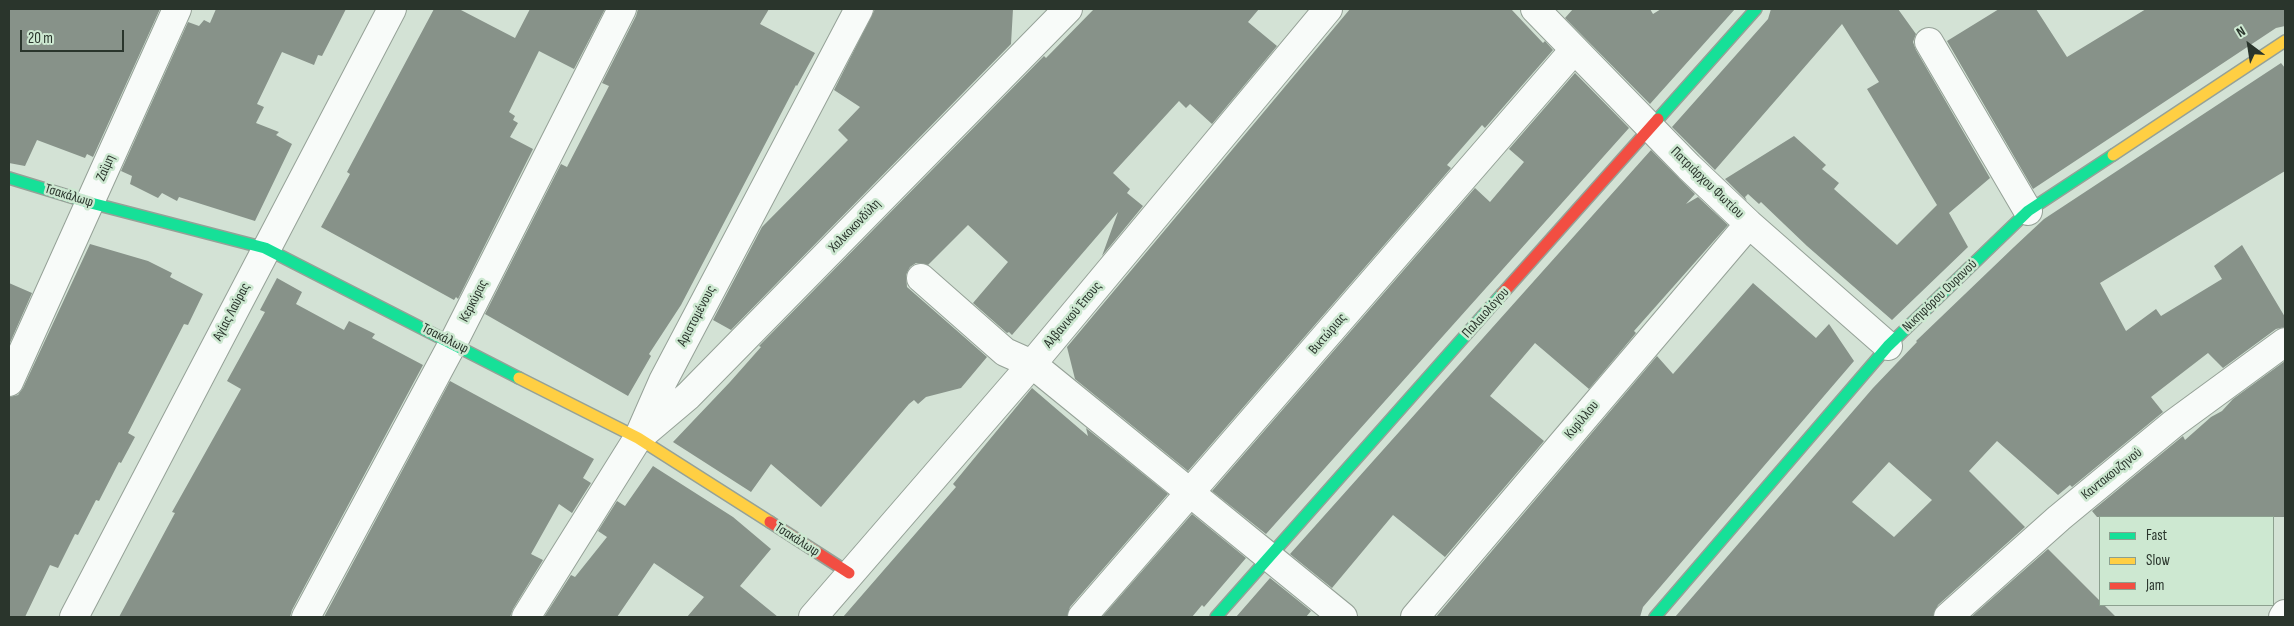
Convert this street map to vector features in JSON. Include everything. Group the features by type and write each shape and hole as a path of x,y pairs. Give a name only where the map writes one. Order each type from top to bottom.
{"street":[{"name":"Ζαϊμη","path":"9,382 91,204 177,9"},
{"name":"Αγίας Λαύρας","path":"74,617 265,248 392,9"},
{"name":"Κερκύρας","path":"306,617 453,343 622,9"},
{"name":"Αριστομένους","path":"526,617 638,438 663,381 859,9"},
{"name":"Αλβανικού Έπους","path":"813,617 1032,364 1328,9"},
{"name":"Πατριάρχου Φωτίου","path":"1535,9 1689,167 1749,224 1888,346"},
{"name":"Παλαιολόγου","path":"1216,617 1267,557 1756,9"},
{"name":"Χαλκοκονδύλη","path":"638,438 688,396 1062,12"},
{"name":"Νικηφόρου Ουρανού","path":"1655,617 1888,346 2028,211 2285,41"},
{"path":"1929,42 2028,211"},
{"name":"Βικτώριας","path":"1082,617 1574,50"},
{"name":"Τσακάλωφ","path":"9,178 91,204 265,248 638,438 849,574"},
{"name":"Κυρίλλου","path":"1415,617 1749,224"},
{"path":"921,278 1006,352 1032,364 1343,617"},
{"name":"Καντακουζηνού","path":"1948,617 2059,518 2173,424 2285,342"},
{"path":"2282,617 2285,614"}],"building":[{"path":"9,9 160,9 93,157 87,154 85,158 37,140 25,166 9,163"},
{"path":"216,9 346,9 322,56 318,55 314,65 282,52 257,104 264,107 256,123 279,132 276,135 292,144 255,221 179,197 177,201 162,193 158,198 130,184 132,176 121,171 188,22 199,26 204,20 210,23"},
{"path":"434,9 459,9 515,38 530,9 605,9 574,69 539,51 509,112 515,116 513,120 518,123 510,137 533,149 458,299 456,297 454,300 321,227 350,174 347,172"},
{"path":"638,9 769,9 760,24 815,53 796,85 681,305 649,354 651,356 628,396 485,314 561,164 567,167 609,86 602,83"},
{"path":"875,9 1013,9 1011,44 731,330 713,320 762,227 848,140 838,130 860,107 834,90"},
{"path":"1094,9 1259,9 1248,22 1277,46 1212,124 1190,104 1186,108 1179,101 1113,173 1130,189 1127,193 1143,206 1102,256 1118,212 1012,335 1009,332 1007,333 973,303 1008,262 968,225 928,265 916,263 910,267 906,275 907,287 987,357 961,388 926,397 918,404 914,400 909,404 821,507 771,464 751,492 673,442 730,382 761,347 759,346 1044,56 1046,58"},
{"path":"1350,9 1511,9 1543,43 1545,41 1553,50 1485,128 1482,125 1447,165 1451,168 1188,471 1075,379 1067,347"},
{"path":"1573,9 1650,9 1653,14 1661,9 1735,9 1650,104 1565,18"},
{"path":"1771,9 1898,9 1916,34 1913,42 1916,50 1990,178 1949,213 1968,247 1892,320 1807,246 1761,202 1759,204 1748,194 1745,197 1747,201 1725,179 1794,136 1826,165 1822,169 1839,183 1834,189 1897,245 1937,205 1867,89 1879,82 1842,24 1715,170 1672,127 1768,19"},
{"path":"1999,9 2036,9 2067,57 2146,9 2285,9 2285,26 2276,28 2033,189 1947,41"},
{"path":"2281,63 2285,68 2285,171 2100,283 2126,331 2156,309 2161,316 2222,279 2214,266 2242,245 2285,317 2285,327 2276,329 2223,368 2208,353 2151,397 2163,412 2072,487 2070,485 2058,495 1997,441 1969,471 2025,527 1938,605 1933,617 1675,617 1916,341 2044,219","holes":["1889,462 1932,500 1894,537 1852,502"]},
{"path":"1575,73 1629,128 1266,534 1212,491 1475,188 1490,202 1524,162 1509,149"},
{"path":"1651,150 1695,194 1686,204 1698,197 1728,225 1634,331 1636,333 1589,389 1535,343 1490,396 1544,441 1445,557 1393,515 1332,588 1290,554"},
{"path":"90,244 148,261 172,273 170,277 203,294 188,325 184,324 128,433 135,437 121,463 119,462 99,501 96,500 78,535 75,534 58,568 50,565 25,617 9,617 9,397 18,395 23,388"},
{"path":"277,278 302,292 296,304 344,330 349,321 375,334 372,338 423,365 290,617 119,617 175,513 172,512 241,389 227,381 265,312 260,310"},
{"path":"9,283 32,293 9,345"},
{"path":"1753,283 1816,338 1829,324 1854,361 1643,607 1640,617 1436,617 1657,356 1673,374"},
{"path":"2285,361 2285,517 2097,517 2092,511 2183,436 2185,440 2211,417 2222,411 2233,399"},
{"path":"450,381 594,459 583,478 591,483 572,513 559,504 531,554 543,560 510,617 324,617"},
{"path":"1032,388 1088,436 1086,428 1168,494 1070,607 1067,617 843,617 956,487 953,484"},
{"path":"653,466 733,517 771,549 740,586 778,617 687,617 704,597 654,563 617,617 544,617 571,575 575,577 607,537 598,531 617,501 625,506"},
{"path":"1192,514 1246,558 1204,607 1202,605 1192,617 1102,617"},
{"path":"2048,549 2099,600 2099,606 2105,606 2116,617 1971,617"},
{"path":"1270,578 1311,611 1306,617 1236,617"}],"traffic: fast":[{"path":"1658,119 1756,9"},
{"path":"1655,617 1888,346 2028,211 2113,155"},
{"path":"9,178 91,203 265,248 519,378"},
{"path":"1216,617 1502,294"}],"traffic: slow":[{"path":"2113,155 2285,41"},
{"path":"519,378 638,438 770,522"}],"traffic: jam":[{"path":"1502,294 1658,119"},
{"path":"770,522 849,573"}]}
